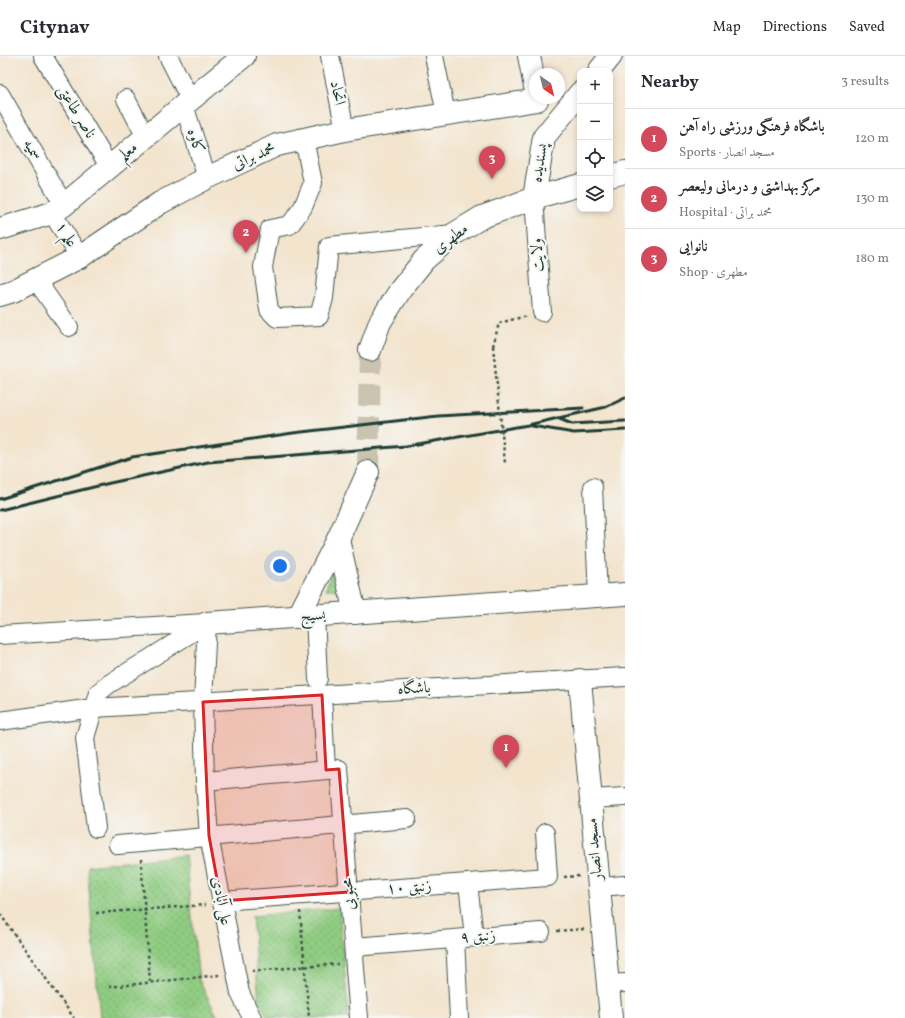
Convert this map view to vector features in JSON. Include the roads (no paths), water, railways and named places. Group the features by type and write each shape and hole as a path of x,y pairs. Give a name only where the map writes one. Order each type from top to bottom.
{"street":[{"name":"ناصر طاعتی","path":"43,56 110,168"},
{"name":"کاوه","path":"168,56 187,102 206,178"},
{"name":"معلم","path":"0,229 58,209 110,168 187,102 244,56"},
{"name":"اتحاد","path":"330,56 345,130"},
{"path":"434,56 446,114"},
{"path":"530,56 532,68"},
{"path":"601,68 611,56"},
{"name":"سمیه","path":"0,94 58,209"},
{"name":"محمد براتی","path":"0,295 13,291 80,257 160,203 206,178 277,146 345,130 446,114 529,96"},
{"name":"پسندیده","path":"534,198 544,136 577,97"},
{"path":"126,99 146,137"},
{"path":"538,104 544,136"},
{"path":"304,139 313,184 303,207 290,225 270,229 263,267 269,310 277,318 318,316 324,298 329,246 454,234"},
{"path":"613,175 625,172"},
{"name":"مطهری","path":"370,350 380,322 401,289 424,260 454,234 482,217 534,198 577,186"},
{"name":"ولایت","path":"534,198 542,312"},
{"name":"علم ۱","path":"58,209 80,257"},
{"path":"36,280 69,327"},
{"path":"307,616 338,539 368,472"},
{"path":"593,487 598,596"},
{"path":"338,539 355,613"},
{"name":"بسیج","path":"0,635 207,623 625,594"},
{"name":"محبوبی","path":"307,616 344,826 359,1018"},
{"path":"96,828 85,738 98,693 109,684 207,623"},
{"name":"علی آبادی","path":"207,623 203,702 205,781 209,836 240,993 252,1018"},
{"name":"باشگاه","path":"0,721 93,708 203,702 320,687 580,680 625,677"},
{"name":"مسجد انصار","path":"580,680 602,928 616,983 610,1018"},
{"path":"205,781 333,770"},
{"path":"591,799 625,797"},
{"path":"118,844 407,820"},
{"name":"زنبق ۱۰","path":"221,902 548,877 545,833"},
{"path":"598,881 625,885"},
{"path":"468,883 474,937"},
{"name":"زنبق ۹","path":"354,954 455,939 541,932"},
{"path":"455,939 459,1018"}],"tunnel":[{"path":"368,472 370,350"}],"railway":[{"path":"0,510 110,483 208,462 406,446 528,425 606,407 625,398"},
{"path":"0,499 132,457 293,433 438,416 583,408"},
{"path":"557,418 572,424 625,421"},
{"path":"532,426 574,433 625,430"}],"place":[{"name":"نانوایی","path":"492,179"},
{"name":"مرکز بهداشتی و درمانی ولیعصر","path":"246,253"},
{"name":"باشگاه فرهنگی ورزشی راه آهن","path":"506,768"}]}
